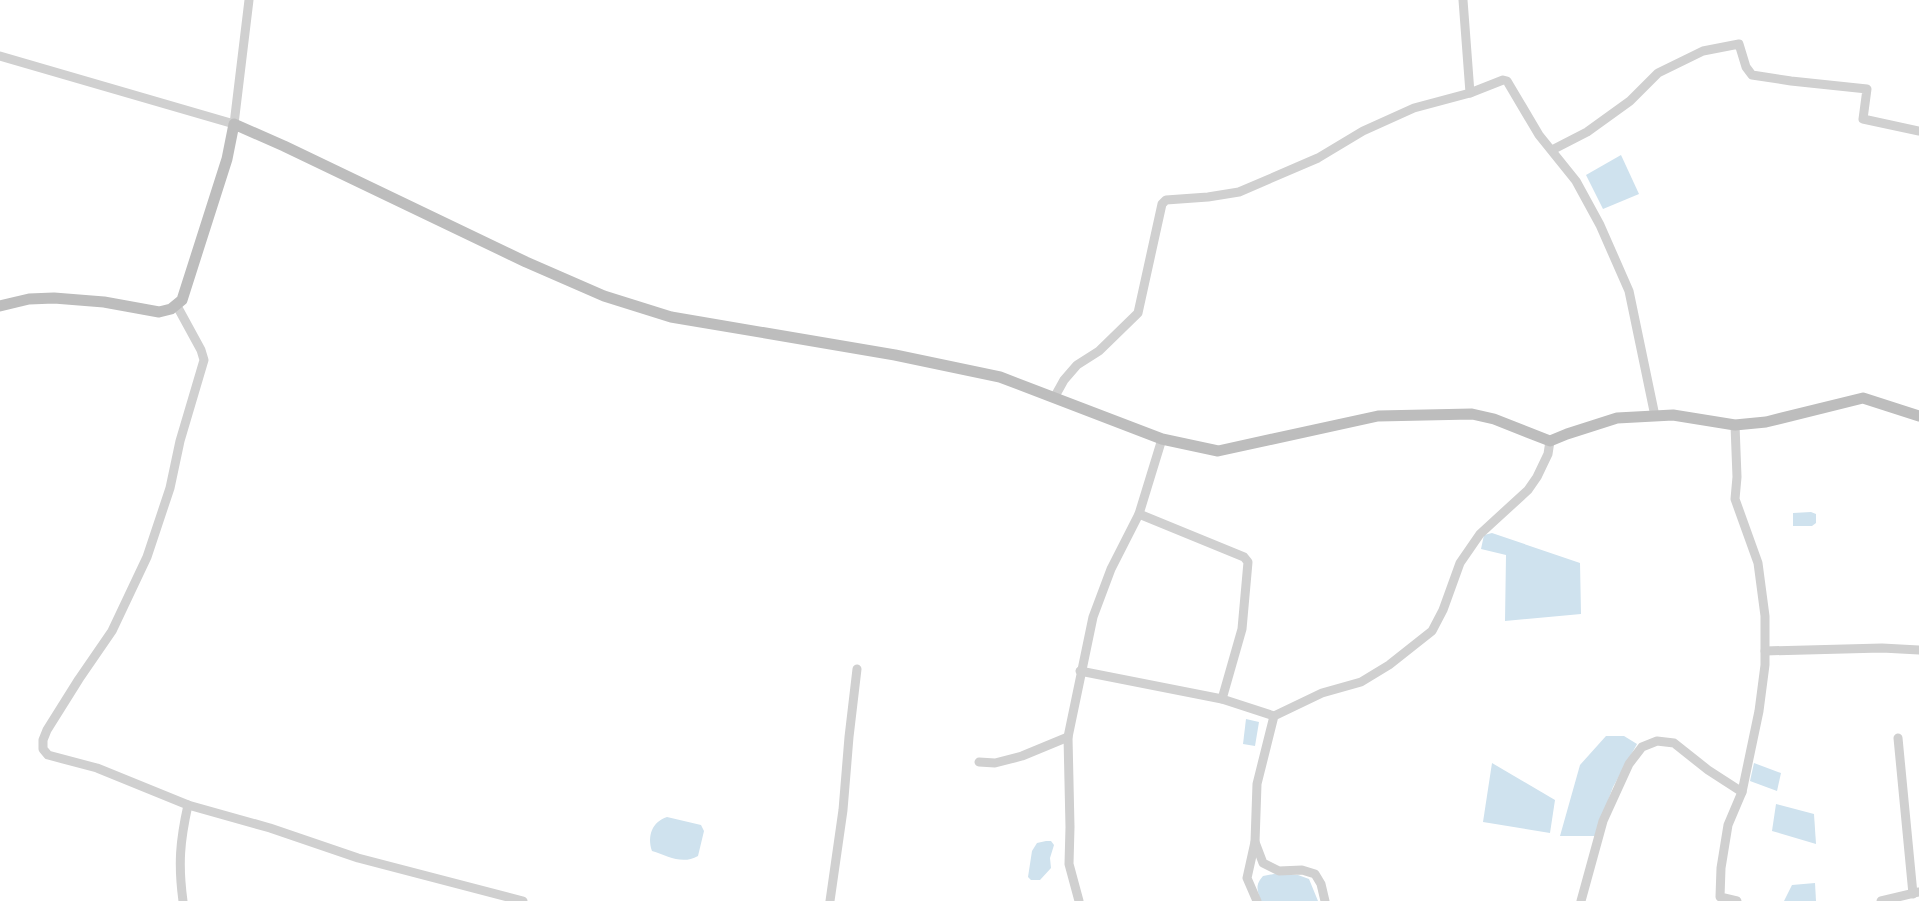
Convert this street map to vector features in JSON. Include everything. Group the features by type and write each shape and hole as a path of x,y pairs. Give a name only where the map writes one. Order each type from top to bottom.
{"street":[{"path":"0,306 29,299 54,298 104,302 159,312 177,306 182,300 227,158 234,124 249,0"},
{"path":"1463,0 1470,93"},
{"path":"1552,150 1587,132 1622,106 1658,73 1703,51 1739,44 1746,67 1752,75 1791,82 1867,89 1863,119 1919,131"},
{"path":"0,56 234,124 526,262 604,296 671,317 894,355 1000,376 1162,439 1218,451 1378,416 1472,414 1494,419 1550,441 1617,418 1673,415 1735,425 1766,422 1863,398 1918,412"},
{"path":"1054,398 1064,380 1077,364 1099,351 1138,313 1162,204 1166,200 1208,197 1239,192 1318,158 1363,131 1414,108 1470,93 1503,80 1507,81 1540,135 1576,181 1600,225 1629,292 1655,416"},
{"path":"177,306 201,350 204,360 180,441 160,523 147,557 112,631 47,730 43,740 43,749 48,755 97,768 188,805 270,828 358,858 524,901"},
{"path":"1735,425 1735,499 1758,563 1765,616 1765,651 1759,710 1742,792 1728,825 1721,868 1720,897 1737,901"},
{"path":"1079,901 1069,864 1068,737 1080,671 1093,617 1111,570 1139,514 1162,439"},
{"path":"1080,671 1222,699 1274,716 1322,693 1361,682 1389,665 1432,631 1443,610 1460,563 1480,534 1528,490 1537,477 1548,454 1550,441"},
{"path":"1139,514 1244,558 1248,562 1242,629 1222,699"},
{"path":"1765,651 1882,648 1919,650"},
{"path":"830,901 843,810 857,669"},
{"path":"1257,901 1247,878 1255,842 1257,784 1274,716"},
{"path":"979,762 995,763 1022,756 1068,737"},
{"path":"1881,901 1916,893 1898,738"},
{"path":"1580,901 1603,821 1629,764 1642,747 1657,741 1674,743 1708,770 1742,792"},
{"path":"183,901 180,838 188,805"},
{"path":"1255,842 1263,863 1279,871 1302,870 1315,874 1321,884 1325,901"}],"water":[{"path":"1621,155 1639,194 1603,209 1586,175"},
{"path":"1811,512 1816,514 1816,523 1812,526 1793,526 1793,513"},
{"path":"1492,533 1580,563 1581,614 1505,621 1506,555 1481,549 1484,535"},
{"path":"1246,719 1259,722 1255,746 1243,744"},
{"path":"1606,736 1624,736 1637,744 1613,787 1595,836 1560,836 1580,765"},
{"path":"1492,763 1555,800 1550,833 1483,822"},
{"path":"1754,763 1781,773 1777,791 1750,781"},
{"path":"1776,804 1814,814 1816,844 1772,831"},
{"path":"667,817 701,825 704,831 698,856 692,859 681,860 652,851 650,840 652,830 658,822"},
{"path":"1051,841 1054,845 1050,858 1051,868 1040,880 1031,880 1028,877 1032,851 1037,843"},
{"path":"1274,874 1298,875 1309,879 1318,901 1261,901 1258,891 1259,882 1263,876"},
{"path":"1815,883 1816,901 1784,901 1792,885"}]}
